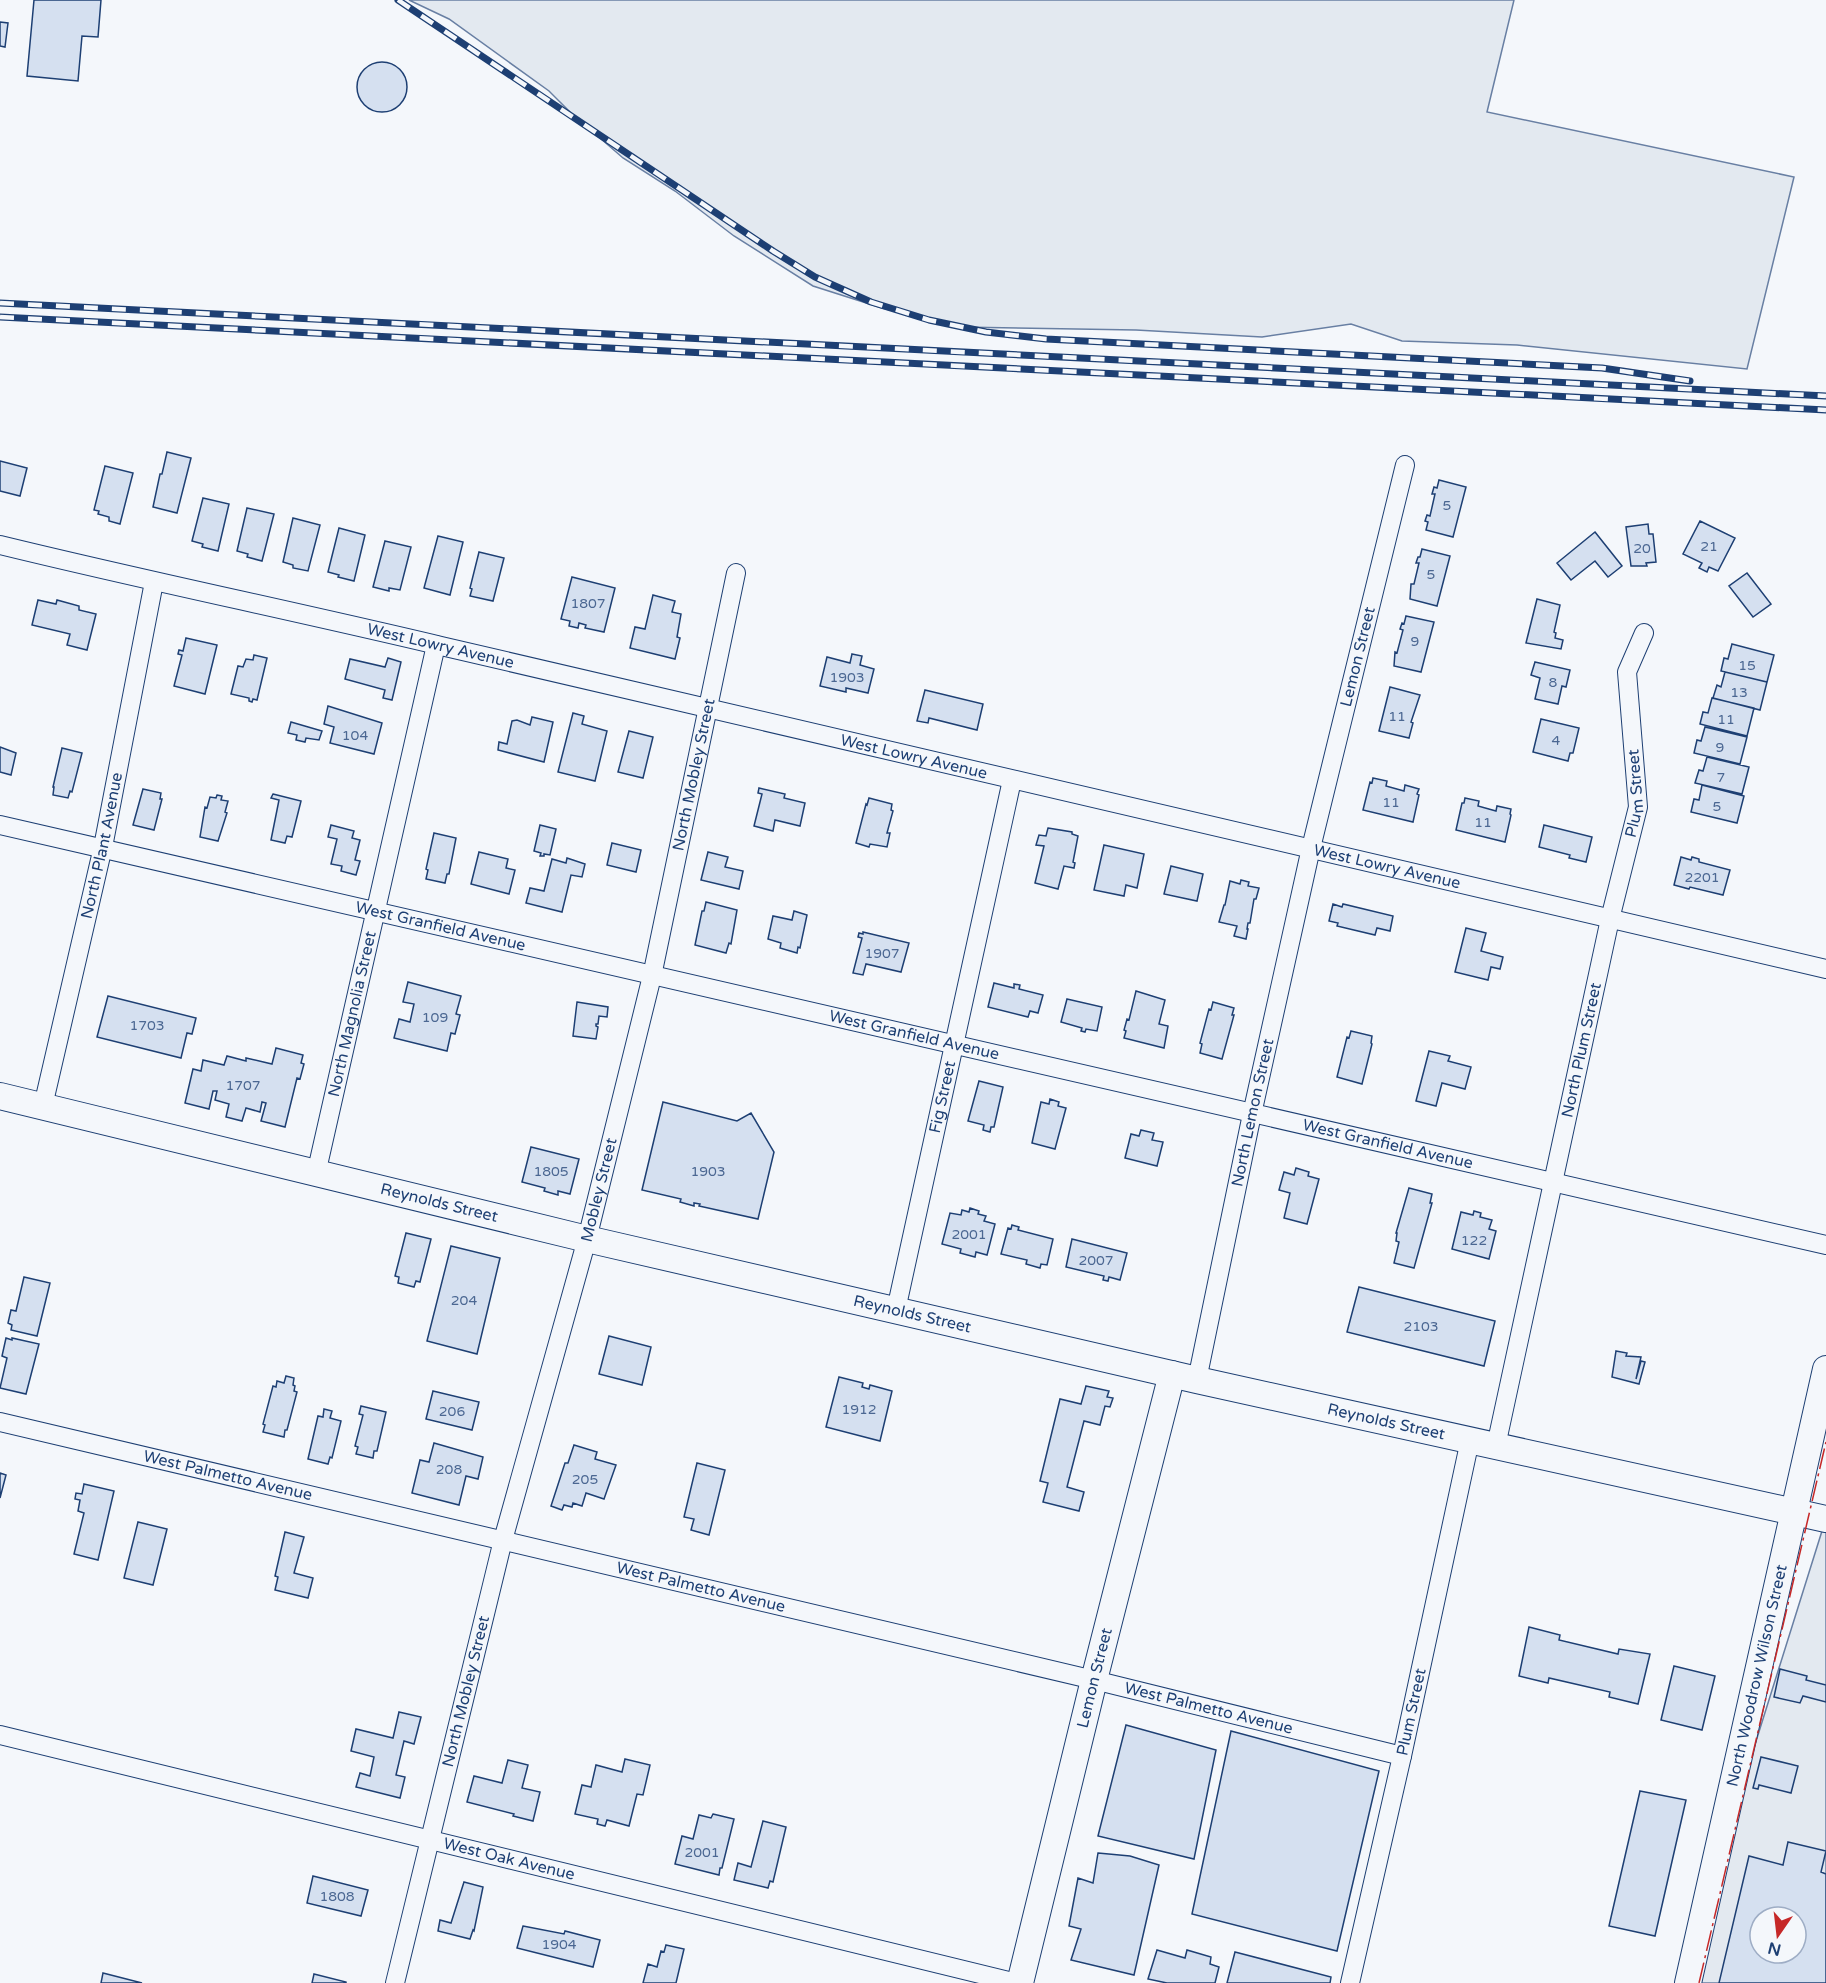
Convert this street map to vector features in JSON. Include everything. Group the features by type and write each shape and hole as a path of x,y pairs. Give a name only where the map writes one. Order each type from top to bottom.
{"main road":[{"name":"Reynolds Street","path":"0,1096 587,1239 1197,1380 1826,1519"},
{"name":"North Woodrow Wilson Street","path":"1688,1983 1826,1369"},
{"name":"Lemon Street","path":"1018,1983 1172,1374"}],"street":[{"name":"Lemon Street","path":"1311,848 1405,465"},
{"name":"West Lowry Avenue","path":"0,545 1826,969"},
{"name":"North Mobley Street","path":"652,976 736,573"},
{"name":"North Plant Avenue","path":"43,1106 103,847 154,582"},
{"name":"Plum Street","path":"1610,918 1638,807 1627,672 1644,633"},
{"name":"North Magnolia Street","path":"316,1174 436,645"},
{"name":"Fig Street","path":"896,1310 1012,780"},
{"name":"West Granfield Avenue","path":"0,825 1826,1245"},
{"name":"North Lemon Street","path":"1197,1380 1252,1114 1311,848"},
{"name":"North Plum Street","path":"1554,1183 1610,918"},
{"name":"Mobley Street","path":"541,1402 587,1239 652,976"},
{"path":"1496,1446 1554,1183"},
{"name":"North Mobley Street","path":"395,1983 502,1540 541,1402"},
{"name":"West Palmetto Avenue","path":"0,1422 1094,1680 1402,1756"},
{"name":"Plum Street","path":"1350,1983 1470,1440"},
{"name":"West Oak Avenue","path":"0,1735 1018,1983"}],"shaded area":[{"path":"409,0 1514,0 1487,112 1794,177 1747,369 1517,345 1402,341 1351,324 1262,337 1136,330 958,327 882,308 813,286 734,236 675,191 623,158 549,91 449,19"},
{"path":"1822,1531 1826,1532 1826,1983 1699,1983 1747,1770"}],"building":[{"path":"34,0 101,0 98,37 82,36 78,81 27,76"},
{"path":"0,22 8,23 5,47 0,46"},
{"path":"377,62 387,62 400,69 407,82 407,92 400,105 387,112 377,112 368,108 361,101 357,92 357,82 361,73 368,66"},
{"path":"167,452 191,458 177,513 153,507"},
{"path":"0,461 27,468 20,496 0,491"},
{"path":"105,466 133,473 120,524 109,521 109,517 98,514 99,511 94,510"},
{"path":"1439,480 1466,487 1453,537 1426,530 1428,522 1425,521 1427,515 1430,516 1435,494 1432,494"},
{"path":"203,498 229,504 218,551 202,547 203,544 192,541"},
{"path":"247,508 274,514 262,561 247,557 248,554 237,551"},
{"path":"293,518 320,525 308,571 293,568 293,565 283,562"},
{"path":"1700,521 1735,538 1718,571 1709,567 1707,572 1699,568 1702,563 1683,554"},
{"path":"1648,524 1649,534 1653,534 1656,562 1646,563 1647,566 1631,566 1626,527"},
{"path":"339,528 365,535 354,581 328,572"},
{"path":"1595,532 1622,566 1608,577 1595,561 1571,580 1557,563"},
{"path":"438,536 463,542 450,595 424,588"},
{"path":"385,541 411,547 400,590 389,588 389,591 373,587"},
{"path":"1422,549 1450,556 1437,606 1410,599 1411,584 1414,584 1419,563 1416,563"},
{"path":"479,552 504,558 493,601 470,596"},
{"path":"1747,573 1771,604 1753,617 1729,586"},
{"path":"572,577 615,588 604,632 585,628 586,625 579,623 578,628 569,626 570,621 561,619"},
{"path":"653,595 675,601 672,612 681,614 677,637 680,638 675,659 630,648 635,627 645,629"},
{"path":"1537,599 1560,605 1554,632 1556,633 1555,638 1563,640 1561,649 1526,643"},
{"path":"38,600 56,604 57,600 79,606 79,610 96,614 87,650 67,645 70,634 32,625"},
{"path":"1406,616 1434,622 1421,672 1394,666 1395,652 1397,653 1403,630 1400,629"},
{"path":"186,638 217,645 205,694 174,686 182,655 178,654 179,650 183,651"},
{"path":"1732,644 1774,655 1767,682 1721,671 1724,658 1728,659"},
{"path":"852,654 862,656 860,665 874,669 868,693 846,688 846,692 820,686 827,657 850,663"},
{"path":"254,655 267,658 257,700 253,699 252,702 249,698 231,694 238,666 243,667 246,659 253,660"},
{"path":"388,658 401,662 392,700 383,698 385,690 345,679 350,659 385,667"},
{"path":"1535,662 1570,670 1566,687 1562,686 1558,704 1535,699 1540,678 1531,675"},
{"path":"1725,672 1767,682 1760,710 1713,698 1717,685 1721,687"},
{"path":"1390,687 1420,695 1411,722 1413,723 1409,738 1379,731"},
{"path":"925,690 983,704 977,730 929,718 928,723 917,721"},
{"path":"1712,698 1754,708 1747,736 1700,724 1703,712 1708,713"},
{"path":"328,706 382,723 374,754 330,743 334,727 324,724"},
{"path":"573,713 584,716 582,724 607,731 595,781 558,772"},
{"path":"532,717 553,722 544,762 498,750 499,742 507,744 512,721 517,720 530,725"},
{"path":"1541,719 1579,728 1573,753 1570,753 1568,761 1533,752"},
{"path":"291,722 322,731 319,740 306,738 305,742 296,740 297,735 288,733"},
{"path":"1705,727 1747,737 1740,764 1694,753 1697,740 1701,741"},
{"path":"629,731 653,737 643,778 618,772"},
{"path":"0,747 16,753 11,775 0,772"},
{"path":"62,748 82,753 72,792 70,791 68,798 53,795"},
{"path":"1707,757 1749,767 1742,794 1695,783 1699,770 1703,771"},
{"path":"1373,778 1387,781 1386,786 1404,791 1405,785 1419,789 1413,822 1363,810"},
{"path":"1702,785 1744,796 1737,823 1691,812 1694,799 1699,800"},
{"path":"759,788 785,794 784,798 805,803 800,826 775,820 773,831 754,826 762,794 758,793"},
{"path":"143,789 161,793 160,799 162,799 154,830 133,825"},
{"path":"273,794 301,801 292,837 287,836 285,843 271,840 279,800 271,798"},
{"path":"217,795 222,796 221,800 228,801 225,812 227,813 218,841 200,837 205,807 207,808 210,797 216,798"},
{"path":"869,798 892,804 891,810 893,811 887,833 890,833 887,847 870,844 869,847 856,843"},
{"path":"1465,798 1479,801 1478,806 1496,811 1497,806 1511,809 1505,842 1456,830"},
{"path":"331,825 354,831 352,838 360,840 355,860 360,861 356,875 341,871 342,866 331,864 337,839 328,837"},
{"path":"540,825 556,829 550,855 540,856 541,853 534,851"},
{"path":"1544,825 1592,837 1586,862 1569,858 1570,855 1539,847"},
{"path":"1048,828 1072,832 1078,836 1074,868 1064,866 1058,889 1035,883 1044,846 1036,845 1039,835 1046,836"},
{"path":"434,833 456,838 445,883 426,879"},
{"path":"612,843 641,850 636,872 607,865"},
{"path":"1104,845 1144,854 1137,888 1126,885 1124,896 1094,890"},
{"path":"479,852 508,859 506,868 515,870 509,894 471,884"},
{"path":"708,852 728,857 725,867 743,871 739,889 701,880"},
{"path":"1681,857 1691,860 1692,857 1699,859 1699,862 1730,870 1723,895 1674,885"},
{"path":"567,858 585,864 582,877 571,875 562,912 526,903 530,888 544,891 552,859 566,863"},
{"path":"1171,866 1203,874 1197,901 1164,894"},
{"path":"1241,880 1249,882 1248,886 1259,888 1256,899 1254,899 1246,939 1234,936 1237,926 1219,922 1230,881 1240,884"},
{"path":"706,902 737,910 731,944 729,943 726,953 695,945"},
{"path":"1333,904 1342,907 1343,904 1393,916 1390,931 1377,928 1375,935 1337,926 1338,923 1329,921"},
{"path":"794,911 807,915 797,953 780,948 781,943 768,939 773,916 792,920"},
{"path":"1466,928 1486,933 1481,951 1503,957 1500,969 1491,967 1488,980 1455,972"},
{"path":"863,932 909,943 901,972 866,964 863,975 853,973 862,938 858,937 859,933 863,934"},
{"path":"408,982 461,996 456,1014 460,1015 455,1034 451,1033 447,1051 394,1038 399,1019 410,1022 414,1004 403,1002"},
{"path":"994,983 1014,988 1014,984 1020,985 1019,989 1043,995 1038,1013 1030,1011 1028,1017 988,1007"},
{"path":"1136,991 1165,1000 1159,1024 1168,1026 1164,1048 1124,1038 1126,1031 1124,1030 1127,1019 1129,1020"},
{"path":"108,996 196,1018 192,1034 187,1033 181,1058 97,1037"},
{"path":"1067,999 1102,1007 1097,1031 1086,1029 1085,1032 1081,1031 1082,1028 1061,1022"},
{"path":"577,1002 608,1007 607,1017 599,1016 598,1024 596,1024 598,1027 596,1039 573,1036"},
{"path":"1213,1002 1234,1008 1222,1059 1200,1053 1202,1044 1200,1043"},
{"path":"1351,1031 1372,1036 1362,1084 1337,1077 1347,1037 1349,1038"},
{"path":"276,1048 303,1055 301,1063 304,1064 300,1079 297,1078 285,1127 261,1121 266,1103 262,1102 260,1112 246,1108 242,1121 226,1117 229,1104 215,1100 217,1091 213,1091 209,1109 185,1103 193,1069 201,1071 203,1060 224,1065 227,1056 272,1064"},
{"path":"1429,1051 1450,1056 1448,1061 1471,1067 1465,1089 1442,1083 1436,1106 1416,1101"},
{"path":"979,1081 1003,1087 994,1127 991,1127 990,1132 983,1130 984,1125 968,1121"},
{"path":"1050,1099 1059,1102 1058,1106 1066,1108 1055,1149 1032,1143 1041,1102 1049,1104"},
{"path":"663,1102 737,1121 751,1113 774,1152 758,1219 699,1206 700,1204 694,1203 694,1206 680,1202 681,1199 642,1190"},
{"path":"1141,1130 1154,1133 1152,1140 1163,1142 1157,1166 1125,1158 1131,1134 1139,1136"},
{"path":"531,1147 579,1159 570,1194 558,1191 558,1195 544,1191 545,1188 522,1182"},
{"path":"1296,1168 1309,1172 1308,1176 1319,1179 1307,1224 1284,1218 1290,1193 1279,1190 1284,1172 1294,1175"},
{"path":"1409,1188 1432,1194 1430,1203 1432,1203 1414,1268 1394,1263 1399,1242 1396,1241 1396,1233"},
{"path":"970,1208 986,1216 984,1221 995,1224 987,1255 976,1252 975,1257 960,1253 961,1249 942,1244 950,1213 961,1215 962,1210 969,1212"},
{"path":"1474,1211 1481,1213 1480,1217 1492,1220 1489,1229 1496,1231 1489,1259 1452,1249 1461,1212 1473,1215"},
{"path":"1012,1225 1019,1227 1018,1230 1053,1239 1047,1265 1041,1264 1040,1268 1026,1264 1027,1260 1001,1254 1008,1228 1011,1229"},
{"path":"406,1233 431,1239 420,1282 416,1281 414,1287 398,1283 399,1277 395,1276"},
{"path":"1072,1239 1127,1253 1120,1280 1109,1277 1108,1281 1103,1280 1104,1276 1066,1267"},
{"path":"451,1246 500,1258 477,1354 427,1341"},
{"path":"24,1277 50,1283 37,1336 11,1330 12,1325 8,1323 11,1310 16,1311"},
{"path":"1359,1287 1495,1321 1484,1366 1347,1332"},
{"path":"609,1336 651,1347 642,1385 599,1374"},
{"path":"6,1338 39,1344 26,1394 0,1388 7,1358 2,1356"},
{"path":"1616,1351 1627,1353 1626,1356 1641,1357 1636,1379 1641,1361 1645,1362 1639,1384 1612,1377"},
{"path":"286,1376 294,1378 294,1391 297,1392 284,1437 263,1432 265,1425 263,1424 273,1386 276,1387 277,1381 284,1383"},
{"path":"839,1377 863,1383 862,1387 869,1389 870,1385 892,1391 880,1441 826,1427"},
{"path":"1086,1386 1109,1391 1107,1397 1113,1398 1110,1407 1105,1406 1100,1425 1084,1421 1067,1487 1084,1492 1079,1511 1043,1502 1048,1483 1040,1481 1060,1399 1081,1404"},
{"path":"433,1391 479,1402 472,1430 426,1419"},
{"path":"361,1406 386,1412 377,1451 374,1451 373,1458 356,1454 358,1447 355,1446 363,1415 359,1414"},
{"path":"324,1409 332,1411 330,1418 341,1421 332,1458 330,1457 328,1464 308,1459 318,1416 323,1417"},
{"path":"434,1443 483,1457 478,1479 466,1476 459,1505 412,1493 420,1460 429,1462"},
{"path":"574,1445 597,1452 595,1459 616,1465 604,1499 586,1493 582,1506 573,1503 572,1507 564,1505 562,1510 551,1506 565,1463 568,1463"},
{"path":"697,1463 725,1470 709,1535 691,1530 694,1519 684,1517"},
{"path":"0,1473 6,1475 0,1498"},
{"path":"84,1484 114,1491 98,1560 74,1554 84,1513 78,1511 80,1500 75,1499 76,1493 82,1494"},
{"path":"138,1522 167,1529 153,1585 124,1578"},
{"path":"285,1532 304,1537 294,1573 313,1578 308,1598 275,1590 278,1577 275,1576"},
{"path":"1529,1627 1560,1635 1559,1640 1618,1654 1619,1649 1650,1654 1638,1704 1609,1697 1610,1692 1549,1678 1548,1683 1519,1676"},
{"path":"1674,1666 1715,1676 1702,1730 1661,1720"},
{"path":"1780,1669 1807,1676 1806,1680 1826,1685 1826,1702 1803,1696 1800,1703 1774,1697"},
{"path":"399,1712 421,1717 414,1744 404,1741 396,1775 405,1777 400,1798 356,1787 360,1773 370,1776 374,1757 351,1751 356,1729 393,1738"},
{"path":"1126,1725 1216,1750 1194,1859 1098,1836"},
{"path":"1231,1731 1379,1771 1337,1951 1192,1914"},
{"path":"1761,1757 1798,1766 1791,1793 1759,1785 1758,1789 1753,1788"},
{"path":"625,1759 650,1765 643,1795 637,1794 629,1826 607,1820 605,1826 597,1824 598,1819 575,1814 582,1785 591,1787 596,1765 622,1772"},
{"path":"508,1760 528,1765 522,1788 540,1792 533,1821 467,1802 474,1776 502,1783"},
{"path":"1640,1791 1686,1800 1655,1936 1609,1926"},
{"path":"713,1814 734,1819 719,1875 675,1864 682,1836 693,1839 699,1815 711,1818"},
{"path":"763,1821 786,1827 773,1882 770,1881 768,1888 734,1880 738,1863 751,1867"},
{"path":"1788,1842 1826,1851 1821,1872 1826,1874 1826,1983 1719,1983 1749,1856 1783,1865"},
{"path":"1098,1853 1130,1856 1159,1865 1134,1975 1071,1960 1081,1929 1069,1926 1078,1878 1093,1883"},
{"path":"313,1876 368,1890 361,1916 307,1903"},
{"path":"464,1882 483,1887 474,1931 470,1939 438,1931 440,1920 451,1923"},
{"path":"523,1926 564,1934 565,1931 600,1940 593,1967 517,1948"},
{"path":"666,1945 684,1949 676,1983 643,1983 648,1964 657,1967 661,1951 664,1952"},
{"path":"1157,1950 1185,1958 1187,1950 1211,1957 1210,1964 1219,1967 1215,1983 1167,1983 1148,1979"},
{"path":"1235,1952 1331,1977 1330,1983 1227,1983"},
{"path":"103,1973 142,1983 101,1983"},
{"path":"314,1974 346,1982 346,1983 312,1983"}],"railway":[{"path":"398,0 815,277 871,302 929,320 986,332 1046,339 1602,368 1690,381"},
{"path":"0,303 1826,396"},
{"path":"0,317 1826,410"}],"power":[{"path":"1699,1983 1826,1442"}]}
